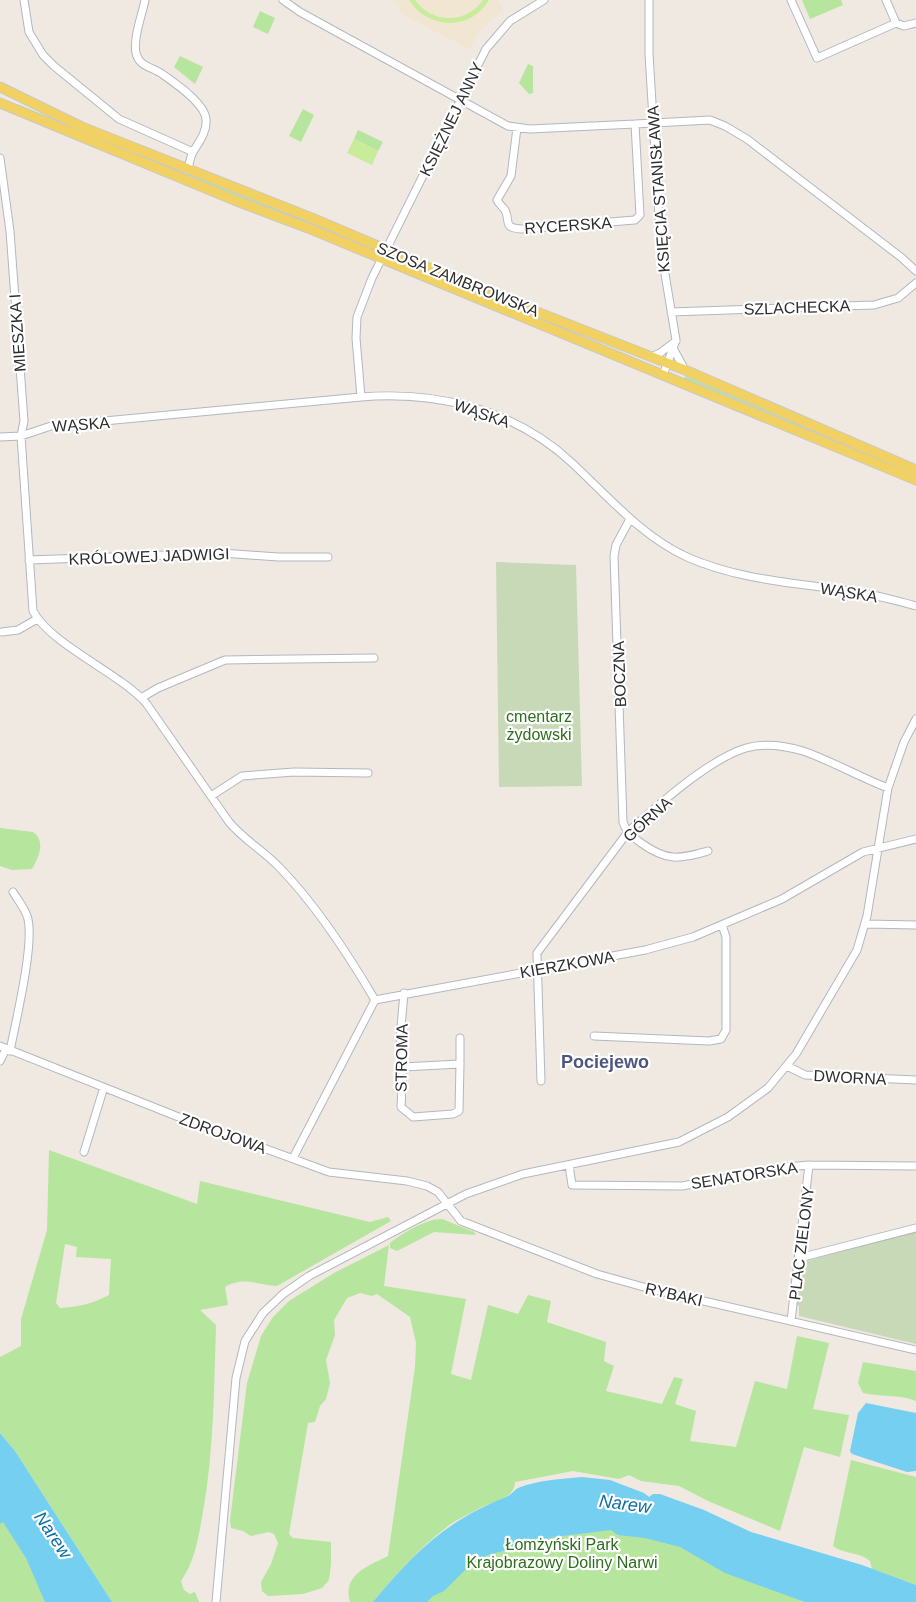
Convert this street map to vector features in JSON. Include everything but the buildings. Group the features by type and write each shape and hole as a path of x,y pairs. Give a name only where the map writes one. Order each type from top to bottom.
{"main road":[{"name":"SZOSA ZAMBROWSKA","path":"0,87 82,127 686,370 915,466"},
{"path":"12,109 18,96"},
{"name":"SZOSA ZAMBROWSKA","path":"0,105 381,259 916,480"},
{"path":"584,343 582,337 588,332"}],"street":[{"path":"24,0 29,32 38,48 54,66 119,119 193,152"},
{"path":"145,0 136,45 136,55 143,64 163,74 204,110 205,128 198,146 193,152 188,170"},
{"path":"283,0 300,12 508,126 517,128 710,120 725,126 747,139 902,258 916,271"},
{"name":"KSIĘŻNEJ ANNY","path":"361,397 356,338 357,317 381,259 482,56 498,33 516,16 544,0"},
{"name":"KSIĘCIA STANISŁAWA","path":"649,0 660,250 676,340 669,364 663,375"},
{"path":"791,0 817,58 896,23 904,26 916,23"},
{"path":"886,0 896,23"},
{"name":"RYCERSKA","path":"517,128 511,176 497,200 505,210 508,226 522,229 638,218 641,205 636,124"},
{"name":"MIESZKA I","path":"0,158 10,231 24,421 21,436 32,604 38,619"},
{"name":"SZLACHECKA","path":"671,312 874,305 898,298 916,283"},
{"path":"651,356 660,353 676,340"},
{"path":"674,350 686,370"},
{"name":"WĄSKA","path":"0,437 21,436 52,426 361,397 396,394 440,399 488,412 518,425 561,454 630,519 666,547 697,561 722,570 765,579 872,595 916,606"},
{"name":"BOCZNA","path":"628,832 622,817 614,556 616,545 630,519"},
{"name":"KRÓLOWEJ JADWIGI","path":"29,560 222,552 268,557 328,557"},
{"path":"2,632 18,630 38,619 54,634 141,698 239,834 282,870 348,954 375,1000 293,1158"},
{"path":"141,698 158,688 225,660 374,658"},
{"path":"216,1600 234,1390 242,1350 253,1326 268,1306 296,1284 446,1203 499,1181 569,1164 647,1150 692,1137 721,1122 768,1088 787,1066 853,957 866,924 888,788 904,742 916,719"},
{"name":"GÓRNA","path":"541,1081 537,970 537,957 540,947 628,832 715,763 734,753 753,747 775,746 804,752 888,788"},
{"path":"210,796 242,776 294,772 368,773"},
{"path":"628,832 664,857 680,857 708,851"},
{"name":"KIERZKOWA","path":"375,1000 670,945 782,899 846,860 878,847 916,838"},
{"path":"0,1062 5,1049 26,960 29,930 27,916 13,892"},
{"path":"866,924 916,925"},
{"path":"594,1036 710,1041 721,1039 726,1030 726,937 722,925"},
{"name":"STROMA","path":"404,994 400,1038 403,1067 400,1104 413,1117 453,1114 459,1111 460,1064"},
{"path":"403,1067 460,1064 460,1038"},
{"name":"ZDROJOWA","path":"5,1049 104,1088 335,1173 420,1183 435,1190 446,1203"},
{"name":"DWORNA","path":"787,1066 805,1076 916,1080"},
{"path":"84,1152 104,1088"},
{"name":"SENATORSKA","path":"569,1164 572,1185 682,1186 786,1167 809,1165 916,1166"},
{"name":"PLAC ZIELONY","path":"791,1321 809,1165"},
{"name":"RYBAKI","path":"446,1203 456,1216 470,1225 597,1274 916,1350"},
{"path":"799,1258 916,1228"}],"shaded area":[{"path":"393,0 498,0 503,9 480,31 469,49 400,13 399,4"}],"green space":[{"path":"409,0 415,0 430,13 449,18 468,13 483,0 489,0 472,17 461,22 449,23 427,17 417,10"},
{"path":"802,0 841,0 843,5 810,19"},
{"path":"260,11 275,18 268,34 253,27"},
{"path":"180,56 203,67 195,84 174,67"},
{"path":"528,64 533,66 533,93 529,94 519,83"},
{"path":"17,104 309,221 378,251 234,195 15,105"},
{"path":"303,109 314,115 301,142 289,136"},
{"path":"358,130 383,142 378,151 354,139"},
{"path":"354,139 378,151 372,165 347,153"},
{"path":"685,376 916,473 916,476 684,379"},
{"name":"cmentarz żydowski","path":"496,562 576,565 582,786 499,787"},
{"path":"0,828 33,832 37,836 40,849 32,869 12,870 0,866"},
{"path":"49,1150 197,1204 200,1181 370,1222 388,1217 391,1221 277,1286 238,1282 225,1287 228,1305 200,1310 216,1325 211,1442 207,1489 198,1539 190,1565 181,1581 184,1590 190,1594 195,1592 199,1602 112,1602 15,1451 0,1433 0,1357 21,1346 21,1319 47,1230","holes":["65,1244 77,1247 76,1257 111,1259 109,1295 97,1301 60,1308 56,1303"]},
{"path":"442,1219 474,1232 476,1235 434,1232 397,1251 390,1248 390,1243 408,1231 429,1221"},
{"path":"909,1232 916,1232 916,1344 799,1316 799,1306 797,1305 803,1262"},
{"path":"389,1245 384,1286 466,1299 451,1374 471,1380 488,1305 518,1314 528,1295 551,1301 547,1322 606,1342 604,1361 614,1366 606,1391 662,1404 674,1377 683,1379 675,1404 696,1411 690,1441 736,1447 755,1381 787,1389 797,1336 829,1343 813,1409 849,1415 840,1457 804,1447 780,1531 708,1501 679,1486 641,1481 629,1475 619,1479 573,1471 515,1482 514,1488 507,1496 459,1519 437,1534 408,1562 373,1602 350,1602 350,1585 353,1578 365,1568 388,1556 415,1367 416,1343 410,1317 377,1294 372,1296 360,1293 347,1298 334,1320 335,1335 326,1360 330,1383 326,1399 320,1406 315,1422 308,1423 289,1534 293,1538 331,1542 329,1580 322,1588 303,1594 268,1596 262,1591 261,1582 271,1564 278,1543 274,1534 269,1532 251,1536 243,1531 231,1528 230,1520 247,1383 261,1336 273,1317 289,1301 334,1273"},
{"path":"863,1362 916,1371 916,1401 903,1397 863,1393 858,1383"},
{"path":"0,1458 97,1602 0,1602"},
{"path":"851,1460 916,1477 916,1585 872,1569 870,1561 865,1558 842,1551 833,1546"},
{"name":"Łomżyński Park Krajobrazowy Doliny Narwi","path":"553,1503 916,1591 916,1602 382,1602"}],"water":[{"path":"866,1403 916,1413 916,1471 907,1472 852,1454 850,1451 858,1413"},
{"name":"Narew","path":"0,1433 15,1451 112,1602 45,1602 26,1558 3,1522 0,1524"},
{"name":"Narew","path":"582,1477 610,1480 644,1493 649,1497 653,1494 660,1494 704,1510 751,1532 862,1565 916,1585 916,1602 805,1602 725,1573 680,1547 645,1538 618,1535 611,1530 554,1537 488,1555 464,1571 444,1591 433,1596 427,1602 373,1602 417,1553 465,1517 526,1485 550,1480"}],"district":[{"name":"Pociejewo","path":"605,1062"}]}
